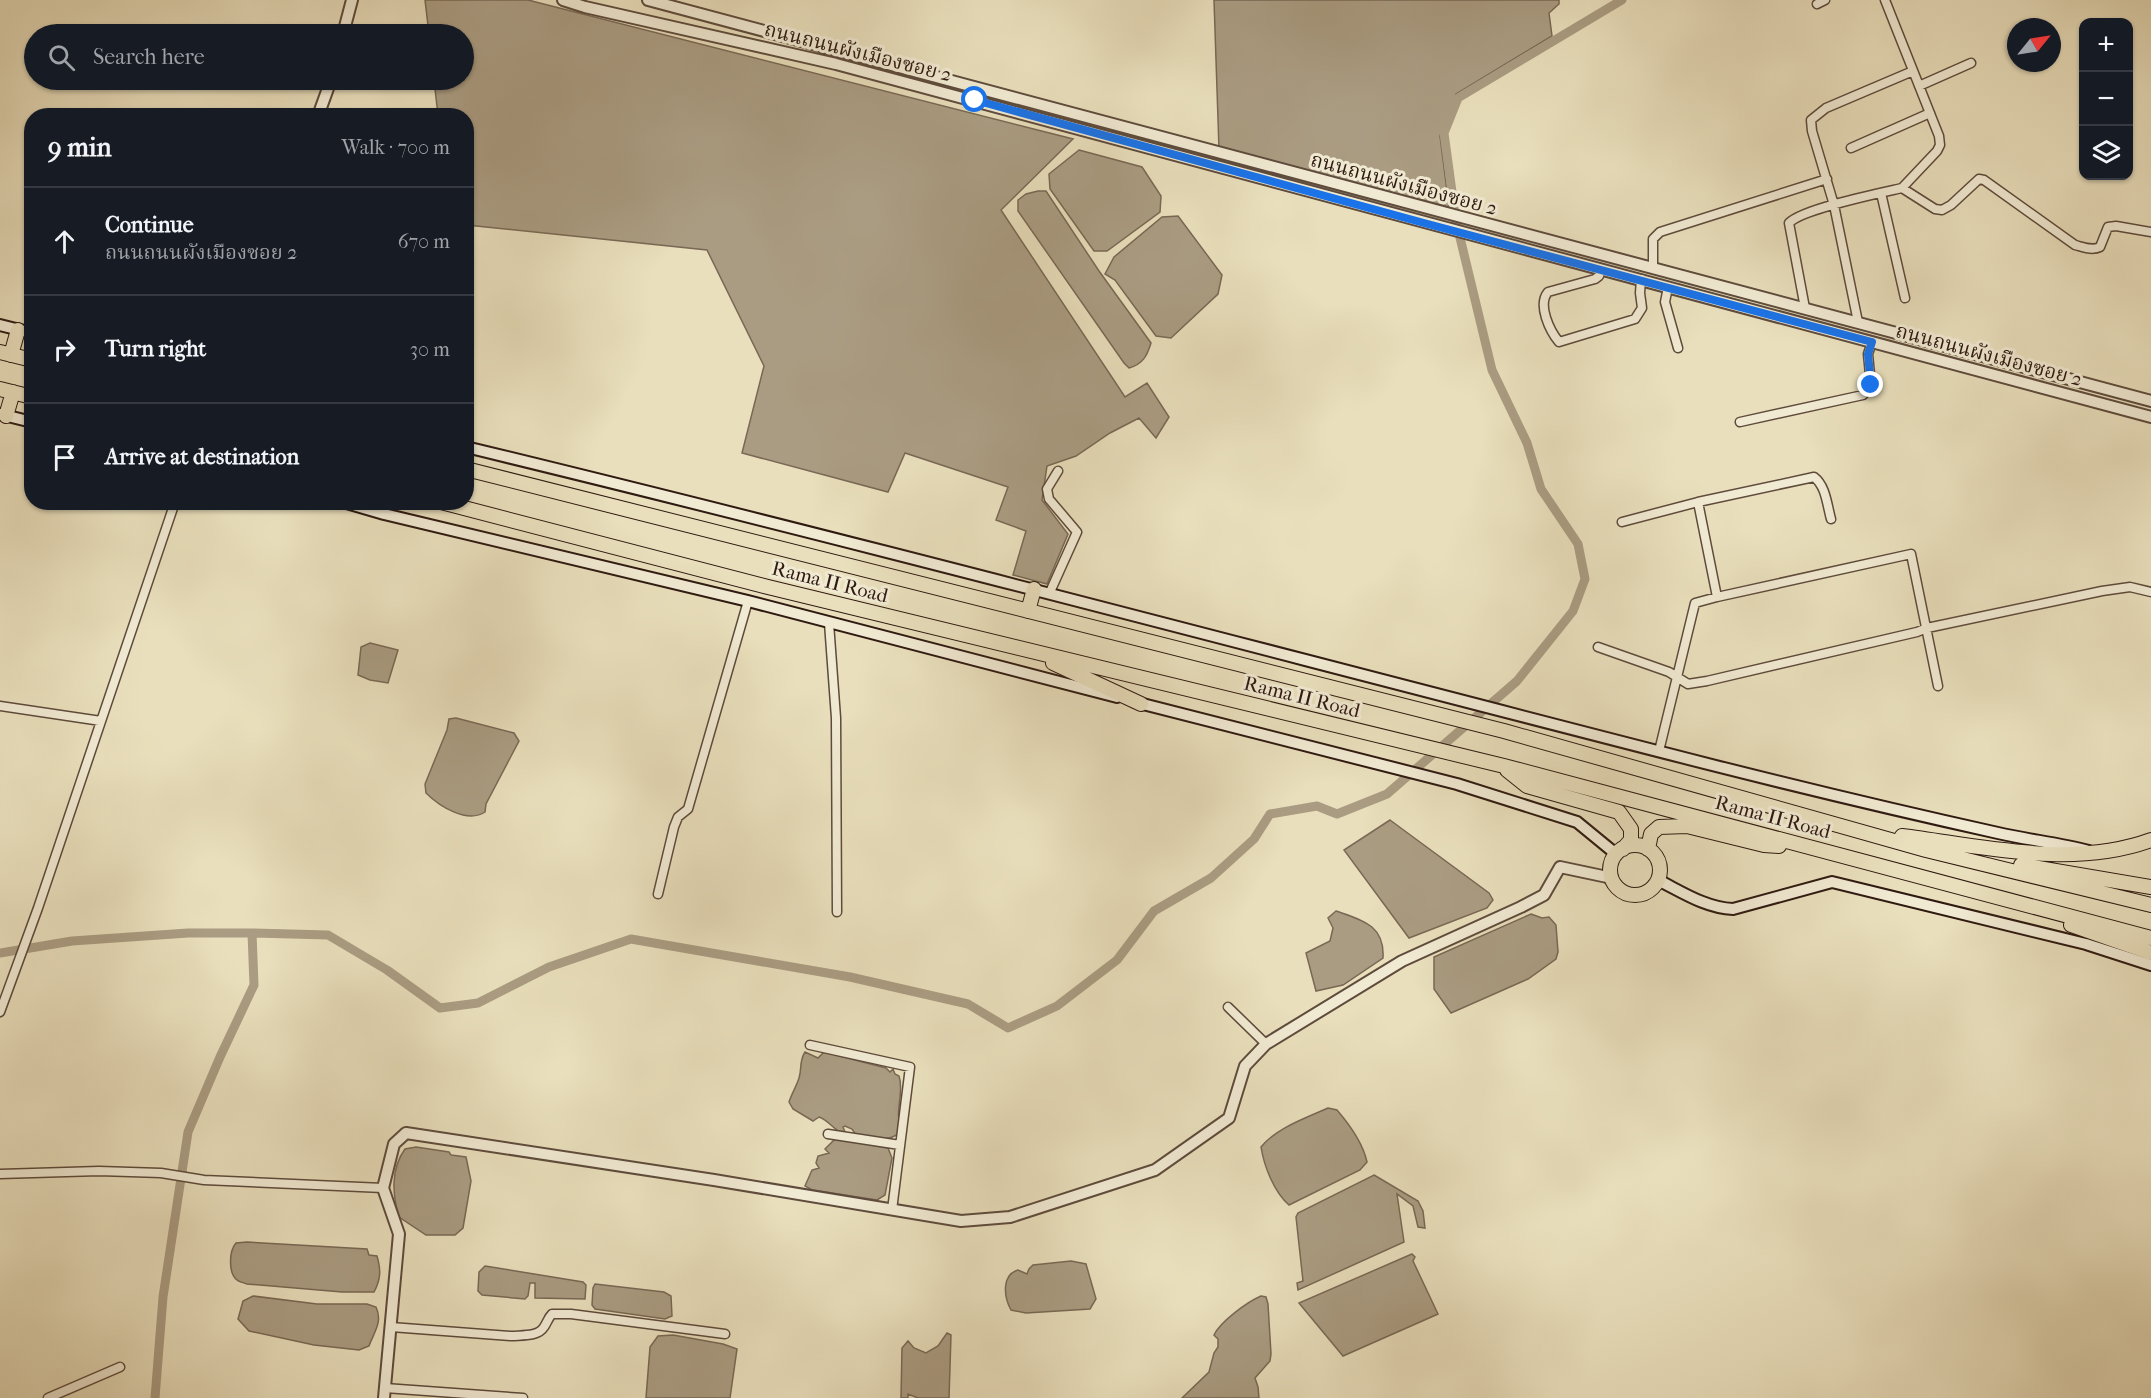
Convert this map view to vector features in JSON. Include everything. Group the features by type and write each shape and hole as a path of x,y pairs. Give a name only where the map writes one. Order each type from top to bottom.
{"highway":[{"path":"24,333 5,353 24,358"},
{"path":"3,415 7,390 24,395"},
{"name":"Rama II Road","path":"474,471 1504,731 1926,850 2151,905"},
{"name":"Rama II Road","path":"472,510 768,587 1504,766 2151,938"},
{"path":"1028,611 1034,589"},
{"path":"1018,648 1141,704"},
{"path":"1504,766 1527,786 1619,812 1631,829 1631,840 1620,851 1612,861 1611,878 1622,892 1639,895 1654,887 1658,880 1659,863 1654,855 1648,849 1631,846 1620,851"},
{"path":"1648,849 1651,834 1659,826 1687,826 1764,845 1817,849"},
{"path":"1855,830 2050,855 2130,847 2151,840"},
{"path":"1920,876 1926,850 2151,887"},
{"path":"2019,904 2077,928 2151,953"}],"street":[{"path":"346,24 352,0"},
{"name":"ถนนถนนผังเมืองซอย 2","path":"563,0 787,52 975,100 1424,223 1641,279 2151,417"},
{"name":"ถนนถนนผังเมืองซอย 2","path":"648,0 2151,401"},
{"path":"1805,308 1789,223 1798,216 1902,188 1940,145 1930,112 1885,0"},
{"path":"787,52 790,38"},
{"path":"1919,86 1971,63"},
{"path":"1858,322 1834,205 1812,131 1811,120 1826,108 1913,71"},
{"path":"321,108 327,90"},
{"path":"1851,148 1930,112"},
{"path":"1653,268 1653,239 1660,232 1827,179"},
{"path":"1902,188 1935,209 1942,210 1951,205 1974,182 1979,179 1984,180 2075,244 2089,248 2100,247 2108,227 2116,226 2151,232"},
{"path":"1881,193 1905,298"},
{"path":"1601,269 1599,276 1595,279 1548,292 1544,296 1543,306 1552,334 1559,342 1635,319 1642,308 1641,279"},
{"path":"1668,287 1665,302 1677,348"},
{"path":"0,325 24,332"},
{"path":"1740,422 1863,395 1871,385 1868,354 1872,342"},
{"path":"3,415 24,420"},
{"name":"Rama II Road","path":"474,449 1050,592 1659,751 2012,837 2068,845 2095,852"},
{"path":"1050,592 1077,532 1049,499 1047,489 1059,471"},
{"path":"1622,522 1698,502 1814,477 1822,488 1831,519"},
{"path":"1698,502 1717,597"},
{"path":"2,1008 172,510"},
{"name":"Rama II Road","path":"370,510 748,601 1435,778 1510,799 1578,822 1620,851"},
{"path":"1659,751 1695,603 1717,597 1911,554 1938,686"},
{"path":"1598,647 1669,672 1688,684 1927,628 2102,591 2130,587 2151,592"},
{"path":"658,894 674,827 678,817 688,809 748,601"},
{"path":"829,623 836,718 837,912"},
{"path":"0,706 101,721"},
{"path":"523,1398 384,1393 399,1234 383,1188 394,1144 406,1133 714,1180 961,1221 1010,1217 1155,1170 1229,1118 1245,1066 1266,1044 1402,961 1544,895 1560,867 1611,878"},
{"path":"1658,880 1693,898 1720,908 1733,909 1832,882 2086,944 2151,965"},
{"path":"1228,1007 1266,1044"},
{"path":"810,1045 910,1067 892,1210"},
{"path":"828,1134 900,1145"},
{"path":"0,1173 99,1171 160,1173 204,1180 383,1188"},
{"path":"391,1327 511,1336 530,1335 544,1328 552,1314 571,1314 724,1334"},
{"path":"48,1398 120,1367"}],"shaded area":[{"path":"425,0 528,0 1073,139 1001,210 1125,397 1147,383 1169,417 1156,438 1139,418 1110,433 1076,456 1047,466 1042,500 1068,534 1047,584 1013,575 1026,531 996,520 1008,487 905,453 888,492 742,453 764,366 707,250 474,226 474,108 437,108 435,90 474,90 474,24 428,24"},
{"path":"1214,0 1559,0 1559,4 1549,13 1552,36 1456,94 1440,136 1449,207 1219,149"},
{"path":"1079,150 1142,167 1161,196 1160,212 1107,251 1094,251 1050,189 1049,174"},
{"path":"1046,191 1099,271 1151,343 1146,356 1138,364 1129,368 1124,363 1018,211 1018,200 1026,194"},
{"path":"1178,216 1222,275 1218,294 1171,338 1156,336 1115,280 1105,274 1114,257 1162,217"},
{"path":"370,643 398,650 388,683 358,675 361,647"},
{"path":"456,718 514,733 519,741 486,804 485,812 478,815 462,815 454,812 426,793 425,784 447,730 449,719"},
{"path":"1390,820 1489,893 1493,900 1487,908 1409,938 1344,850"},
{"path":"1336,911 1363,921 1376,931 1383,947 1383,958 1343,985 1316,991 1306,953 1330,941 1333,928 1328,918"},
{"path":"1531,914 1542,918 1549,917 1556,925 1558,952 1556,959 1528,979 1451,1013 1434,989 1434,957"},
{"path":"805,1052 818,1058 824,1052 886,1068 890,1072 893,1069 899,1076 901,1089 899,1116 902,1129 898,1134 893,1137 875,1138 856,1135 852,1129 845,1126 843,1127 844,1134 819,1117 813,1121 793,1109 789,1102 799,1078"},
{"path":"1328,1108 1337,1110 1351,1128 1367,1162 1360,1170 1289,1205 1271,1178 1261,1147 1283,1129"},
{"path":"836,1138 888,1148 892,1158 885,1195 877,1200 812,1190 805,1186 812,1170 819,1168 816,1163 818,1156 829,1153 825,1149"},
{"path":"416,1147 466,1157 471,1181 463,1228 455,1235 426,1235 399,1217 394,1190 397,1164 405,1149"},
{"path":"1374,1175 1418,1201 1423,1211 1425,1228 1418,1227 1413,1206 1397,1194 1404,1242 1298,1290 1297,1283 1303,1281 1296,1217 1298,1213"},
{"path":"236,1243 367,1249 369,1255 377,1256 380,1270 378,1283 374,1292 342,1292 247,1284 234,1277 230,1262"},
{"path":"1412,1254 1415,1257 1413,1261 1438,1314 1343,1356 1299,1303"},
{"path":"1071,1261 1086,1264 1096,1299 1090,1309 1026,1313 1011,1310 1007,1299 1006,1281 1013,1273 1018,1270 1027,1274 1033,1265"},
{"path":"485,1266 583,1282 586,1285 585,1299 535,1298 535,1283 530,1283 528,1296 525,1299 482,1295 478,1291 479,1272"},
{"path":"595,1284 664,1292 671,1296 672,1316 665,1319 595,1309 592,1305"},
{"path":"253,1296 317,1304 367,1304 376,1307 379,1317 369,1346 359,1350 314,1345 249,1331 238,1319 243,1301"},
{"path":"1261,1296 1266,1297 1268,1304 1271,1354 1270,1361 1255,1378 1259,1398 1182,1398 1209,1372 1218,1347 1218,1339 1214,1335 1217,1330 1235,1313"},
{"path":"947,1333 951,1335 949,1398 918,1398 908,1394 908,1398 901,1398 902,1348 908,1341 914,1348 926,1353 938,1346"},
{"path":"673,1335 723,1344 737,1349 730,1398 646,1398 650,1347 658,1336"}],"waterway":[{"path":"252,933 328,935 387,970 440,1008 478,1003 549,967 631,939 850,977 968,1004 1008,1028 1057,1006 1117,960 1154,911 1211,878 1254,839 1270,814 1317,806 1337,814 1387,794 1517,681 1573,611 1585,579 1578,544 1541,489 1527,443 1492,370 1456,221 1444,133 1458,98 1622,0"},
{"path":"0,953 72,941 188,933 252,933 254,985 188,1132 163,1297 155,1398"}],"route":[{"path":"975,100 1424,223 1872,342 1868,354 1871,385"}]}
